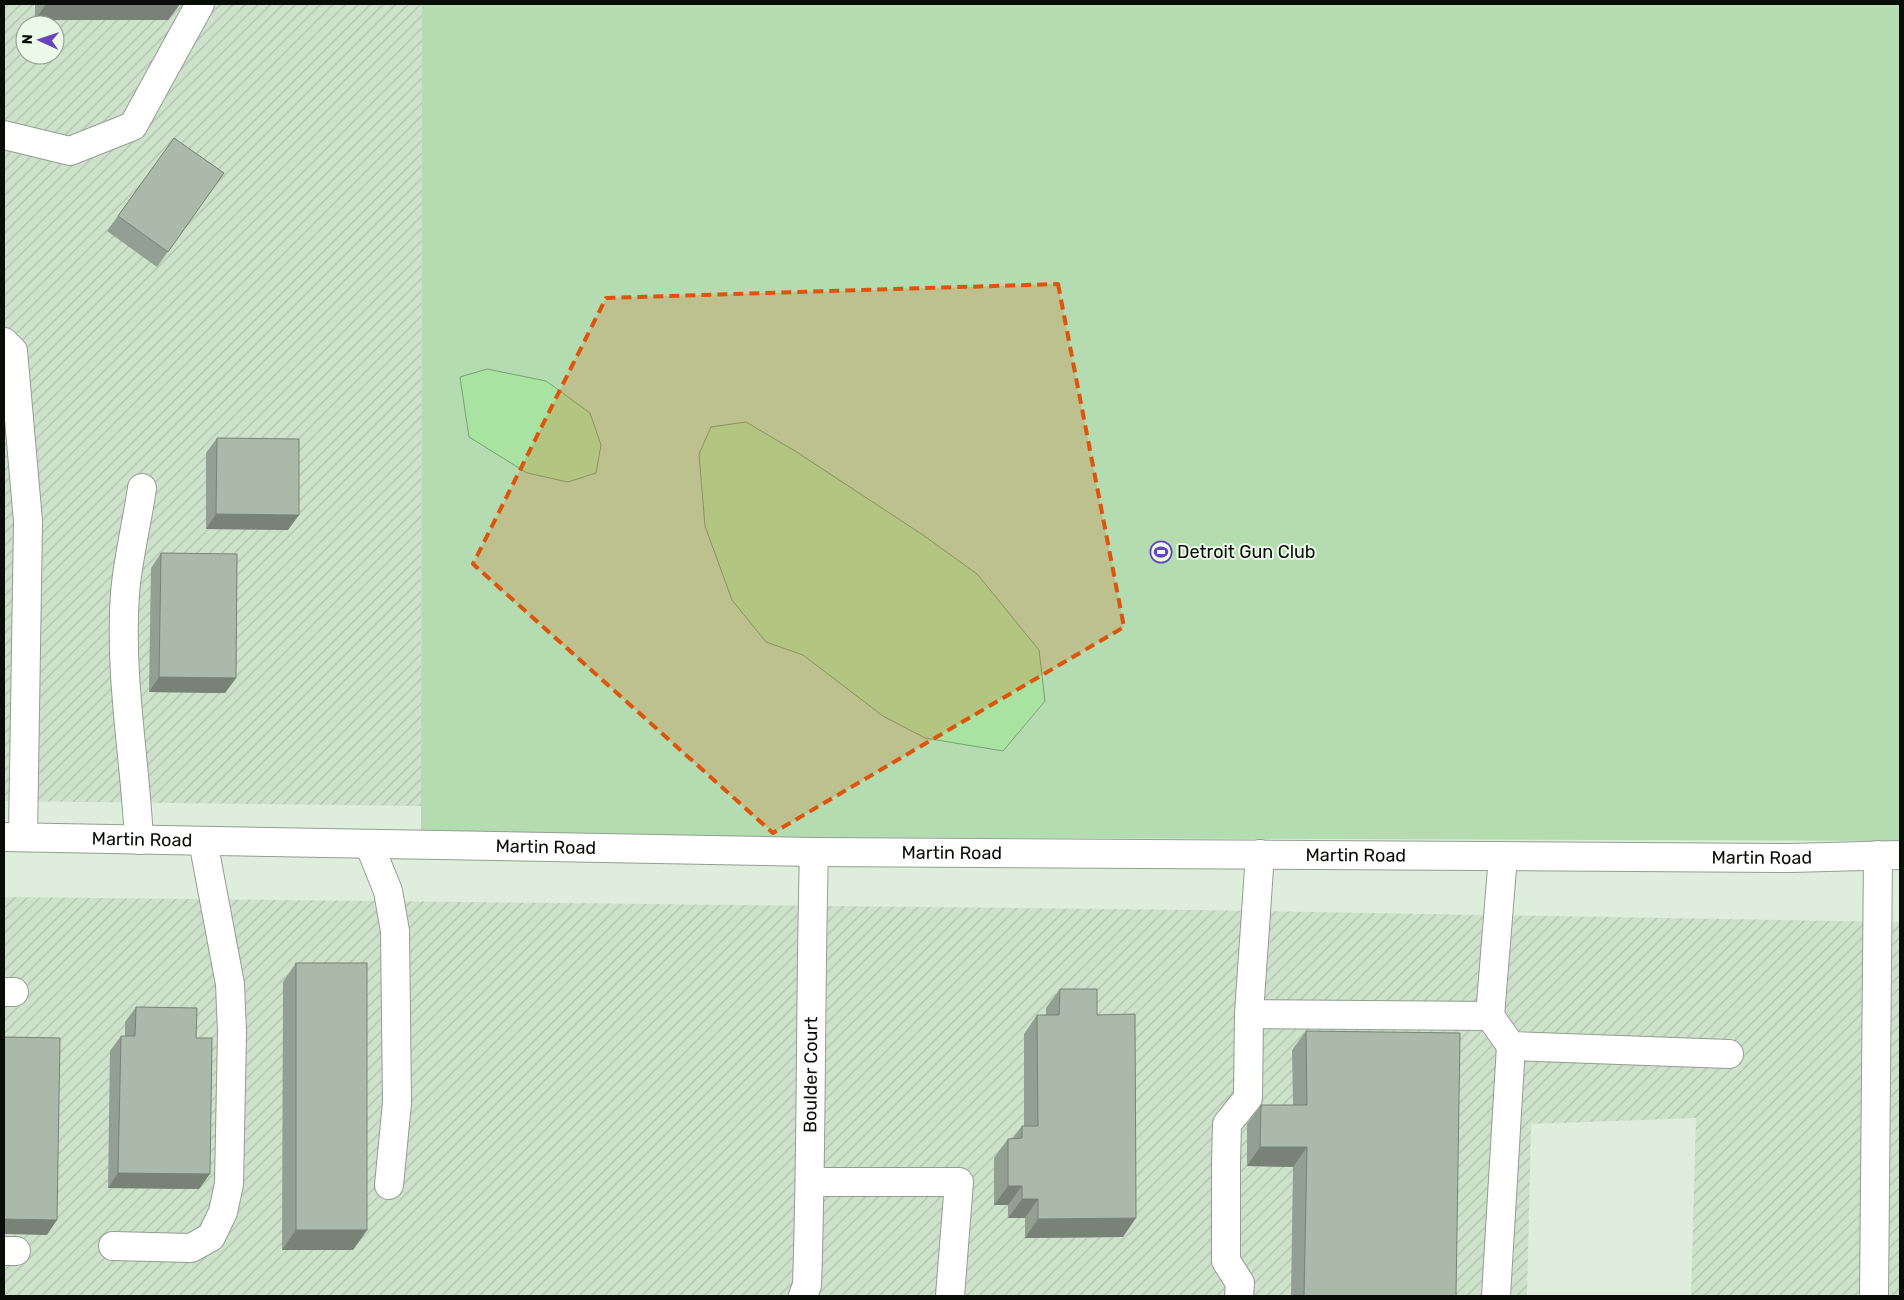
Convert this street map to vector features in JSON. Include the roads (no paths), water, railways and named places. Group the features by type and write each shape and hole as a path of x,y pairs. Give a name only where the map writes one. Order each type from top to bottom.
{"main road":[{"path":"4,135 70,151 133,126 200,4"},
{"path":"4,342 13,351 28,521 13,837"},
{"path":"139,840 136,779 126,692 125,593 142,488"},
{"name":"Martin Road","path":"13,837 814,852 1791,858 1889,855"},
{"path":"113,1246 190,1248 212,1237 223,1212 228,1184 232,1032 230,984 203,841"},
{"path":"369,844 388,891 395,931 397,1103 389,1185"},
{"name":"Boulder Court","path":"803,1296 807,1285 811,1182 811,974 814,852"},
{"path":"1239,1296 1240,1283 1226,1261 1227,1124 1248,1098 1249,1014 1260,854"},
{"path":"1874,1296 1889,855"},
{"path":"1496,1296 1511,1046 1490,1016 1503,856"},
{"path":"1249,1014 1490,1016"},
{"path":"1511,1046 1729,1054"},
{"path":"811,1182 959,1182 950,1296"}],"place":[{"name":"Detroit Gun Club","path":"1161,552"}]}
